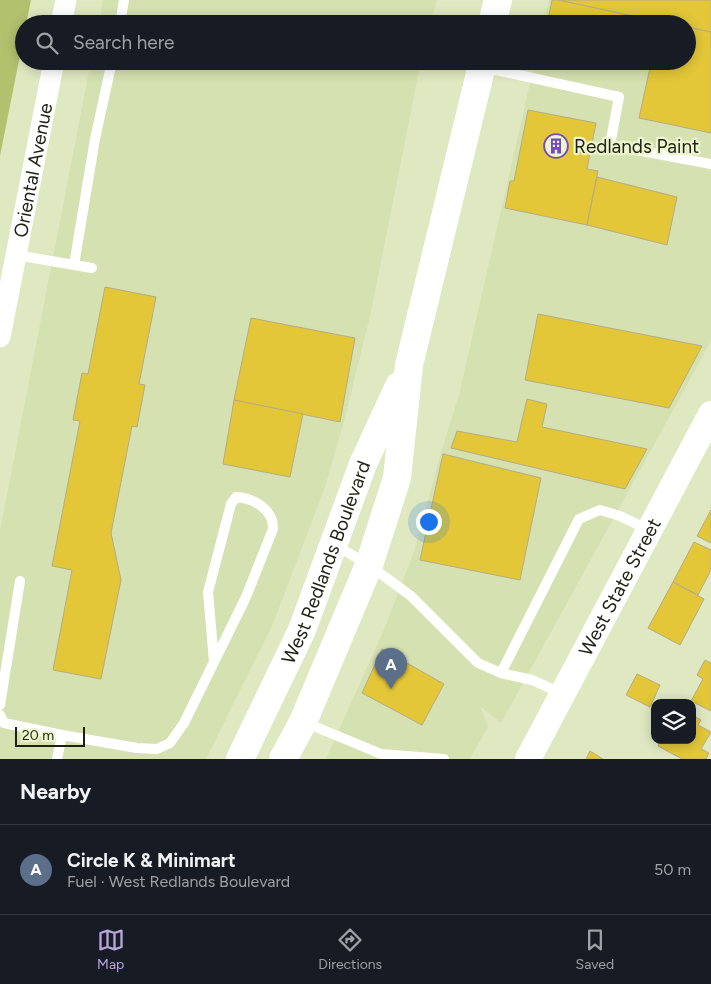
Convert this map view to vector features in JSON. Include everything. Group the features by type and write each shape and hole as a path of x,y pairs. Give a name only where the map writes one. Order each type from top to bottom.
{"main road":[{"path":"494,15 498,0"},
{"name":"West Redlands Boulevard","path":"283,759 303,722 368,565 396,478 409,365 481,70"},
{"name":"West Redlands Boulevard","path":"240,759 302,630 364,464 409,365"}],"street":[{"path":"63,15 66,0"},
{"name":"Oriental Avenue","path":"0,337 52,70"},
{"name":"West State Street","path":"528,759 711,414"}],"lane":[{"path":"122,15 124,0"},
{"path":"74,265 95,139 110,70"},
{"path":"507,70 619,97 610,145 711,164"},
{"path":"16,255 92,268"},
{"path":"0,715 4,723 137,748 157,749 170,743 184,723 246,597 273,528 273,519 268,510 246,497 236,497 231,504 208,592 214,662"},
{"path":"501,673 579,519 600,510 620,516 649,530"},
{"path":"335,545 368,565 411,596 478,663 501,673 532,680 562,693"},
{"path":"0,705 20,581"},
{"path":"303,722 381,754 444,759"},
{"path":"57,759 62,735"}],"shaded area":[{"path":"103,0 437,0 433,15 100,15"},
{"path":"549,0 711,0 711,341 501,723 480,706 488,727 470,759 326,759 385,627 414,552 459,395 533,70 696,70 696,15 546,15"},
{"path":"89,70 419,70 371,312 345,418 325,487 273,624 206,759 0,759 0,531"}],"green space":[{"path":"0,0 31,0 28,15 15,15 15,70 17,70 0,156"}],"building":[{"path":"552,0 559,0 628,15 549,15"},
{"path":"559,0 711,0 711,32 696,29 696,15 628,15"},
{"path":"696,29 711,32 711,133 639,118 649,70 696,70"},
{"name":"Redlands Paint","path":"528,110 596,123 587,169 598,171 587,225 505,208 510,181 514,181"},
{"path":"597,177 677,197 667,245 587,225"},
{"path":"105,287 156,297 139,384 145,385 137,427 132,426 111,533 121,580 101,679 53,670 72,570 52,566 80,421 73,420 82,373 88,374"},
{"path":"538,314 702,346 669,408 525,380"},
{"path":"251,318 355,338 340,422 234,400"},
{"path":"527,399 547,404 542,427 647,449 625,489 451,448 457,431 517,442"},
{"path":"234,400 303,414 290,477 223,464"},
{"path":"443,454 541,478 520,580 420,560"},
{"path":"711,510 711,543 697,536"},
{"path":"694,542 711,550 711,570 698,595 673,582"},
{"path":"673,582 704,599 680,645 648,628"},
{"path":"382,649 444,684 422,725 362,693"},
{"path":"705,660 711,663 711,711 696,704 696,699 692,699 703,679 697,675"},
{"path":"637,674 660,685 654,699 651,699 650,707 626,695"},
{"path":"696,717 701,720 698,725 711,732 701,749 709,753 706,759 682,759 658,746 659,744 696,744"},
{"path":"590,751 603,759 586,759"}],"place":[{"name":"Redlands Paint","path":"556,146"},
{"name":"Circle K & Minimart","path":"391,689"}]}
